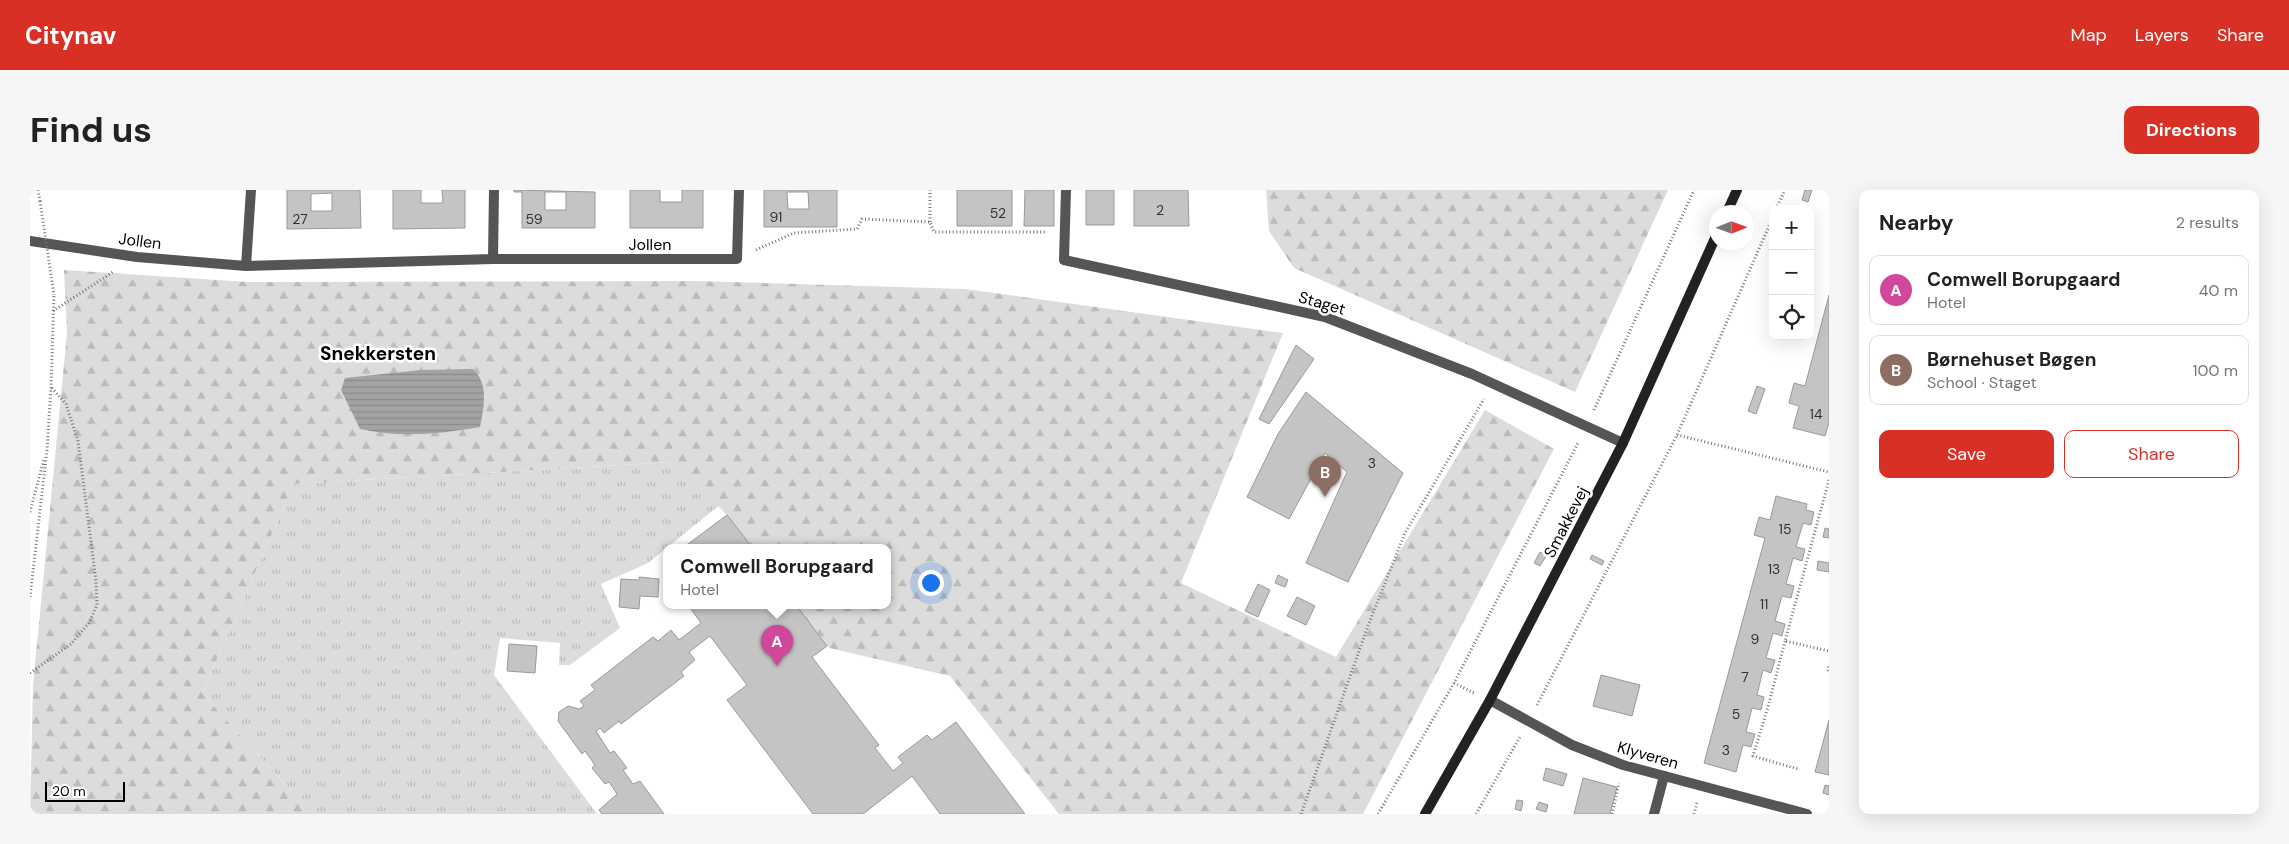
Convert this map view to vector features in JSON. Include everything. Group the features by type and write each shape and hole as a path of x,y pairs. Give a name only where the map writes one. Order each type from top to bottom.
{"street":[{"path":"246,266 251,190"},
{"path":"493,259 494,190"},
{"path":"737,259 739,190"},
{"name":"Staget","path":"1066,190 1064,260 1325,317 1493,384 1623,444"},
{"path":"1730,205 1737,190"},
{"name":"Jollen","path":"30,241 137,257 246,266 493,259 737,259"},
{"name":"Smakkevej","path":"1425,814 1490,700 1623,444 1710,250"},
{"name":"Klyveren","path":"1490,700 1572,745 1624,765 1807,814"},
{"path":"1654,814 1664,776"}],"path":[{"path":"30,597 51,387 54,294 38,190"},
{"path":"930,190 930,222 934,232 1066,232"},
{"path":"1378,814 1454,683 1586,427 1694,190"},
{"path":"1778,205 1785,190"},
{"path":"737,259 794,233 857,229 862,219 930,222"},
{"path":"1476,814 1528,722 1677,435 1769,226"},
{"path":"53,311 137,257"},
{"path":"1301,814 1368,626 1405,533 1493,384"},
{"path":"30,673 71,644 89,623 97,605 96,581 78,441 66,404 51,387"},
{"path":"1677,435 1829,472"},
{"path":"30,512 46,450"},
{"path":"1798,769 1753,756 1829,480"},
{"path":"1785,641 1829,651"},
{"path":"1828,671 1829,665"},
{"path":"1612,814 1624,765"}],"green space":[{"path":"1266,190 1668,190 1575,392 1294,268 1269,231"},
{"path":"64,270 248,282 695,281 965,289 1283,333 1181,583 1336,657 1485,410 1554,449 1363,814 1059,814 950,676 829,648 799,609 891,609 891,544 749,544 726,514 674,462 294,484 202,693 288,788 306,814 30,814 33,685 67,333"},
{"path":"674,462 727,499 671,544 663,544 663,551 648,563 601,584 620,628 570,665 559,665 560,643 500,638 494,675 597,814 306,814 288,788 202,693 294,484"}],"shaded area":[{"path":"473,369 481,382 484,396 480,427 435,433 405,434 360,429 341,390 345,378 421,370"}],"building":[{"path":"287,190 360,190 361,228 287,229","holes":["332,193 332,211 311,211 311,194"]},
{"path":"393,190 421,190 421,203 443,203 442,190 465,190 465,228 393,229"},
{"path":"514,190 595,192 595,228 522,228 522,192 514,192","holes":["545,192 566,192 566,210 545,210"]},
{"path":"630,190 660,190 660,202 682,202 682,190 703,190 703,228 630,228"},
{"path":"764,190 837,190 837,227 764,227","holes":["787,192 808,192 809,209 788,209"]},
{"path":"957,190 1012,190 1012,226 957,226"},
{"path":"1025,190 1054,190 1054,226 1024,226"},
{"path":"1086,190 1114,190 1114,225 1086,225"},
{"path":"1134,190 1188,190 1189,226 1134,226"},
{"path":"1805,190 1812,190 1808,202 1802,200"},
{"path":"1829,295 1829,422 1825,436 1793,428 1799,406 1789,403 1794,383 1805,386"},
{"path":"1296,345 1314,359 1269,424 1259,419"},
{"path":"1757,386 1765,389 1756,414 1748,411"},
{"path":"1306,392 1403,473 1348,582 1306,563 1347,472 1325,453 1289,519 1247,497 1278,434"},
{"path":"1776,496 1807,504 1806,510 1814,512 1811,525 1803,523 1796,547 1805,549 1802,561 1793,558 1786,584 1794,586 1791,598 1782,596 1775,621 1785,624 1782,636 1773,633 1766,658 1775,660 1771,673 1763,670 1757,695 1764,697 1761,710 1752,708 1746,732 1755,734 1751,747 1743,745 1736,772 1704,763 1765,538 1754,535 1759,517 1770,520"},
{"path":"727,515 750,544 688,544"},
{"path":"1825,528 1829,529 1829,538 1823,537"},
{"path":"1540,552 1546,556 1540,566 1534,563"},
{"path":"1592,555 1604,561 1602,565 1590,559"},
{"path":"1818,561 1829,563 1829,572 1817,570"},
{"path":"1278,575 1288,580 1285,587 1275,583"},
{"path":"639,577 659,579 658,597 640,596 639,609 619,607 621,579 639,580"},
{"path":"1258,584 1270,590 1258,617 1245,611"},
{"path":"1297,597 1315,606 1306,625 1287,616"},
{"path":"691,609 799,609 827,646 812,657 879,745 875,748 893,771 903,763 898,757 927,735 932,740 956,722 1025,814 940,814 912,776 863,814 813,814 727,700 747,685 710,636 689,652 695,660 681,672 684,676 621,724 619,721 604,733 600,728 596,731 610,753 614,751 627,768 623,770 633,784 640,781 664,814 602,814 599,810 617,794 609,782 605,784 592,768 595,765 585,751 582,754 558,721 559,712 568,706 579,709 584,706 580,701 595,690 591,685 653,637 658,641 671,630 679,640 701,623"},
{"path":"509,644 537,646 535,673 507,671"},
{"path":"1601,675 1640,685 1632,716 1593,706"},
{"path":"1829,720 1829,775 1815,772"},
{"path":"1546,768 1567,774 1563,786 1543,780"},
{"path":"1583,778 1617,787 1610,814 1574,814"},
{"path":"1825,785 1829,786 1829,795 1823,793"},
{"path":"1517,800 1523,801 1521,811 1515,809"},
{"path":"1539,802 1548,805 1546,812 1536,809"}],"place":[{"name":"Børnehuset Bøgen","path":"1325,497"},
{"name":"Comwell Borupgaard","path":"777,666"}],"district":[{"name":"Snekkersten","path":"378,353"}]}
